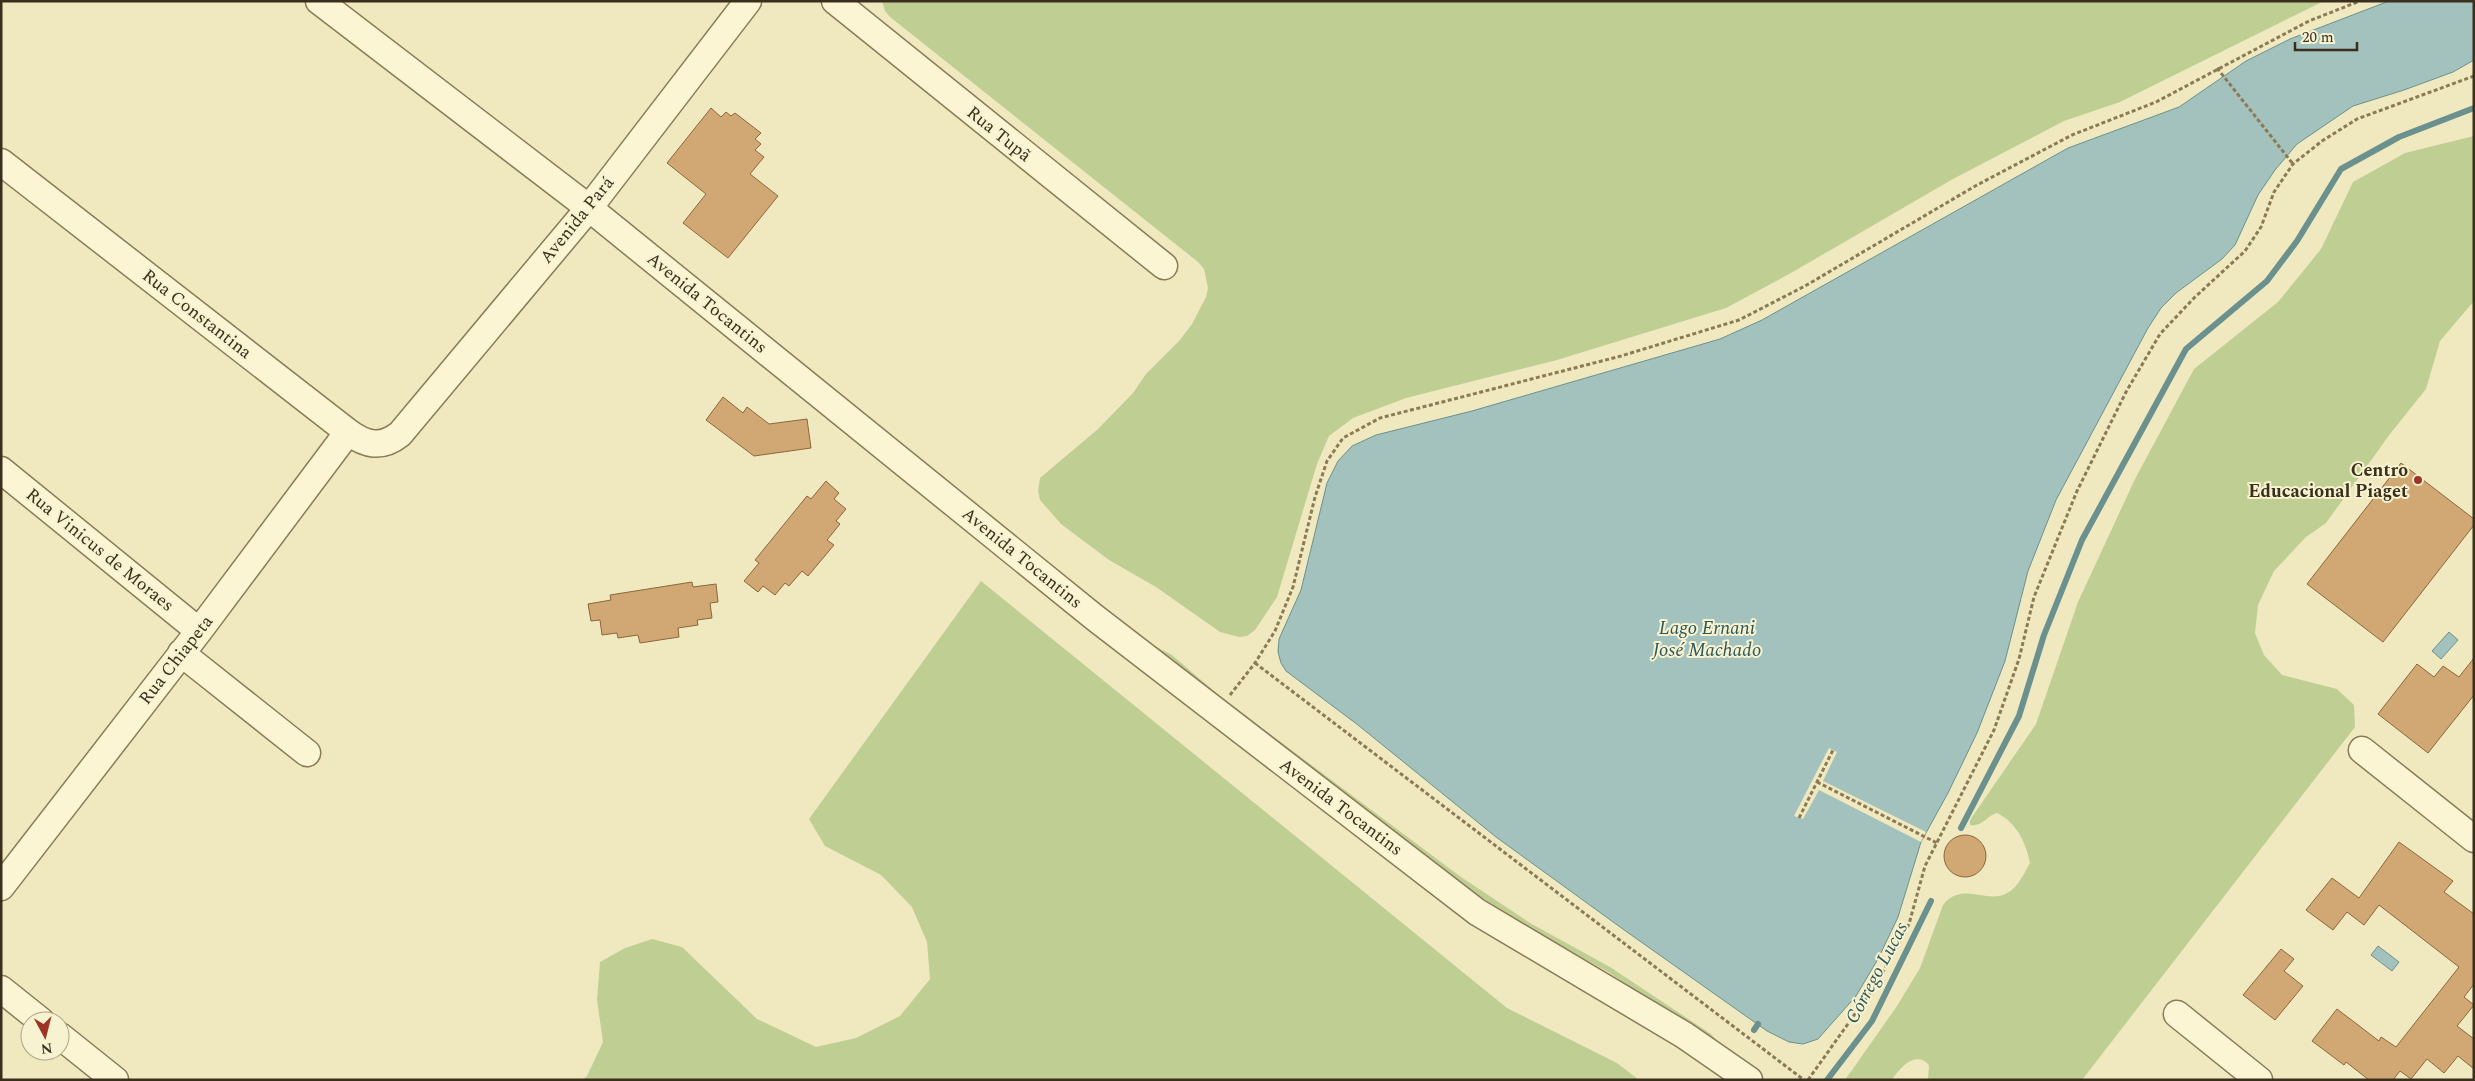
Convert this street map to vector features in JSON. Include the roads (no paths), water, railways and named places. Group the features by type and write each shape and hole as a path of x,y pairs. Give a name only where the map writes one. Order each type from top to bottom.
{"street":[{"name":"Avenida Tocantins","path":"319,1 589,208 1094,617 1477,912 1684,1035 1749,1080"},
{"name":"Avenida Pará","path":"400,434 589,208 748,1"},
{"name":"Rua Tupã","path":"835,1 1164,266"},
{"name":"Rua Constantina","path":"1,162 348,432 366,443 375,444 391,441 400,434"},
{"name":"Rua Chiapeta","path":"1,887 181,654 348,432"},
{"name":"Rua Vinicus de Moraes","path":"1,470 199,630"},
{"path":"181,654 307,753"},
{"path":"2362,750 2474,839"},
{"path":"1,989 29,1011"},
{"path":"2177,1014 2259,1080"},
{"path":"70,1044 115,1080"}],"water":[{"name":"Lago Ernani José Machado","path":"2389,1 2474,1 2474,60 2453,72 2353,106 2297,144 2275,170 2258,195 2235,245 2222,259 2176,293 2161,308 2148,328 2056,500 2028,571 2005,661 1977,733 1948,793 1921,842 1898,917 1878,959 1856,996 1818,1039 1803,1044 1789,1042 1767,1031 1496,837 1358,725 1286,671 1281,663 1278,652 1279,639 1301,590 1327,483 1338,461 1352,446 1376,435 1472,411 1720,339 1762,320 2068,148 2179,107 2246,61 2290,39"},
{"path":"2449,632 2458,640 2441,659 2432,651"},
{"path":"2378,946 2399,962 2392,971 2371,955"}],"waterway":[{"path":"1961,828 2019,716 2044,635 2082,540 2186,349 2267,281 2297,241 2341,169 2399,137 2474,108"},
{"name":"Córrego Lucas","path":"1827,1080 1872,1021 1931,901"},
{"path":"1754,1030 1758,1024"}],"place":[{"name":"Centro Educacional Piaget","path":"2418,480"}]}
